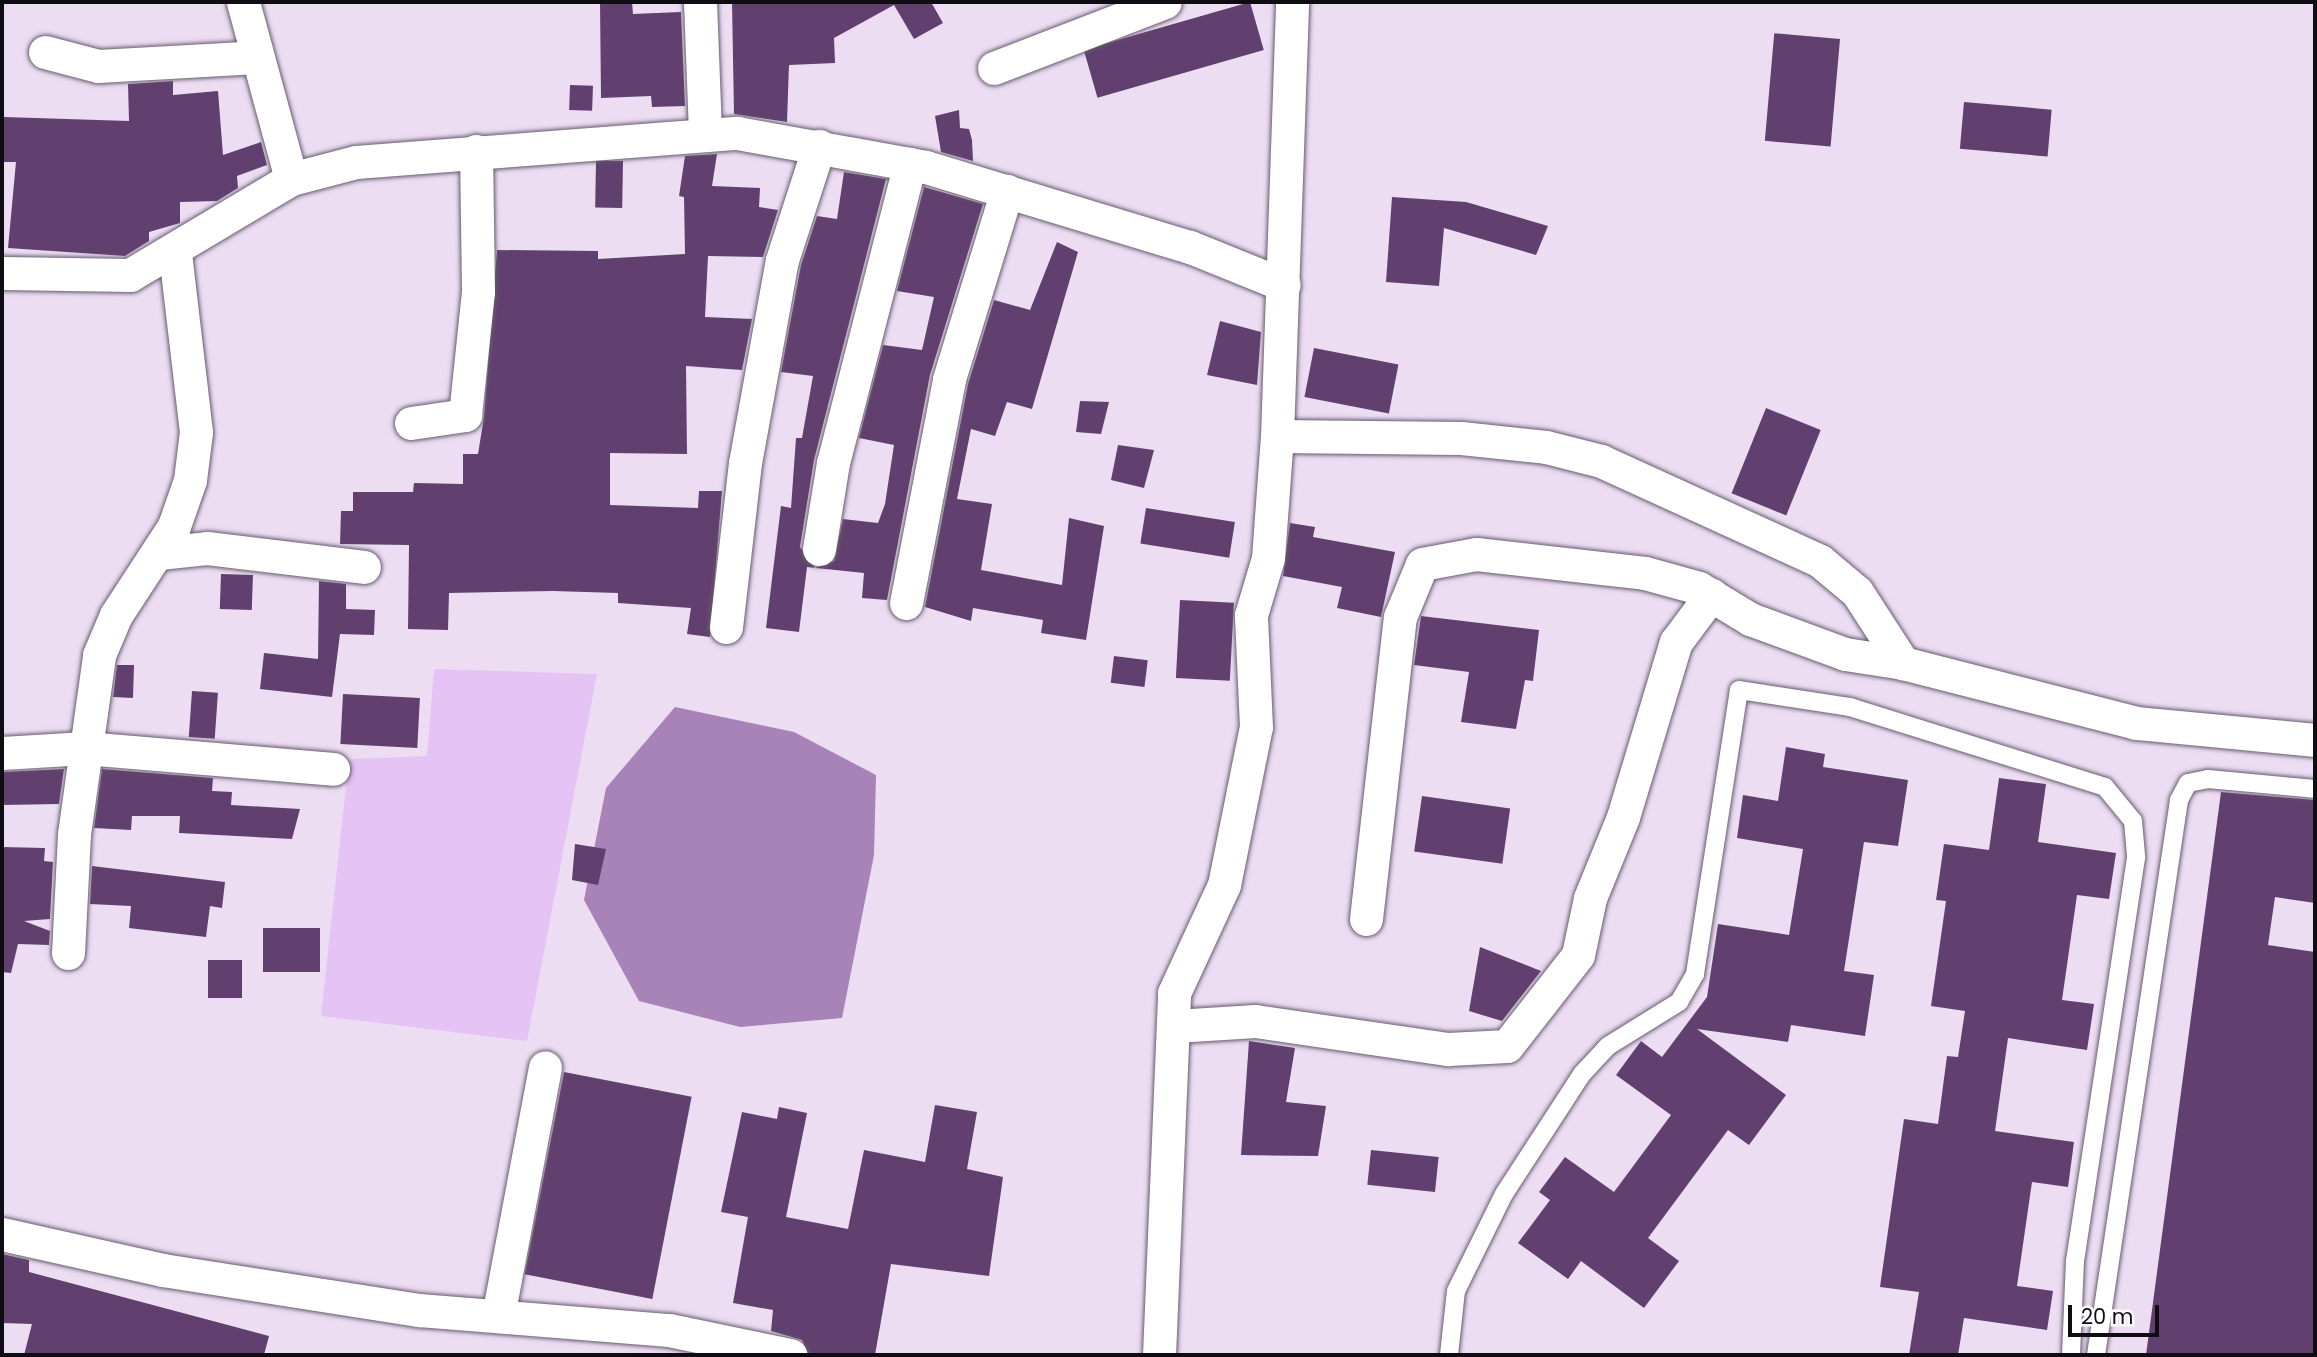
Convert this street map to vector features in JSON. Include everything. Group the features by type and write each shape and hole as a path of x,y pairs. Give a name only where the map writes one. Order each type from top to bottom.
{"street":[{"path":"243,2 291,179"},
{"path":"700,2 705,135"},
{"path":"994,68 1165,2"},
{"path":"1159,1355 1175,1026 1174,993 1224,885 1251,769 1256,727 1251,615 1268,558 1277,436 1292,2"},
{"path":"45,52 98,66 257,57"},
{"path":"2,273 130,275 175,252 291,179 356,162 737,133 910,164 1189,247 1284,285"},
{"path":"726,626 745,463 782,260 819,146"},
{"path":"411,423 465,415 478,292 476,151"},
{"path":"818,550 833,463 910,164"},
{"path":"906,603 949,379 1007,191"},
{"path":"68,953 85,748 99,655 116,615 159,553 190,480 196,432 175,252"},
{"path":"1277,436 1461,438 1546,447 1601,461 1821,561 1857,592 1903,663"},
{"path":"159,553 207,548 364,567"},
{"path":"1366,919 1400,617 1422,564 1476,554 1550,560 1645,573 1711,595 1750,619 1845,654 1903,663 2136,723 2315,740"},
{"path":"1175,1026 1255,1021 1448,1049 1507,1046 1578,955 1590,898 1623,817 1676,642 1711,595"},
{"path":"2,753 85,748 333,769"},
{"path":"498,1316 544,1067"},
{"path":"2,1234 163,1270 498,1316 669,1330 790,1355"}],"lane":[{"path":"1449,1355 1456,1291 1504,1194 1575,1085 1608,1046 1679,1002 1695,975 1739,690 1850,707 2105,787 2133,821 2136,858 2075,1260 2071,1355"},
{"path":"2096,1355 2179,800 2188,783 2208,779 2315,789"}],"shaded area":[{"path":"434,669 597,674 527,1041 321,1016 349,759 427,756"},
{"path":"675,707 794,732 876,775 874,855 842,1018 740,1027 639,1001 584,900 606,788"}],"building":[{"path":"600,2 632,2 633,14 681,12 685,106 652,107 651,96 601,98"},
{"path":"732,2 931,2 943,23 914,39 894,5 834,38 835,63 789,65 787,122 734,114"},
{"path":"1250,2 1264,50 1097,98 1084,50"},
{"path":"1774,33 1840,39 1831,147 1765,141"},
{"path":"173,81 173,95 218,91 223,155 261,142 267,165 237,176 238,188 217,201 180,202 180,223 149,232 149,241 125,256 8,248 16,162 3,162 4,117 129,121 128,84"},
{"path":"570,85 593,86 592,111 569,110"},
{"path":"1964,102 2052,110 2048,156 1960,149"},
{"path":"959,110 960,128 969,129 973,161 941,152 935,116"},
{"path":"717,154 712,186 760,188 759,207 778,210 763,257 708,256 705,317 752,319 742,370 686,366 687,454 610,453 610,505 698,508 699,491 722,491 710,637 687,634 691,608 618,603 618,593 553,591 449,593 448,630 408,629 409,545 340,544 341,511 353,511 353,492 413,492 414,483 463,484 463,454 478,454 484,417 497,250 598,251 598,259 685,254 684,197 679,196 685,156"},
{"path":"596,161 623,161 622,208 595,208"},
{"path":"844,172 886,179 814,460 800,547 815,568 807,567 799,632 766,628 781,506 791,508 796,438 802,438 813,376 781,372 801,265 817,216 837,219"},
{"path":"924,187 983,204 930,375 887,600 862,598 864,573 815,568 834,561 843,519 878,523 885,504 894,445 859,438 883,345 922,350 934,297 897,291"},
{"path":"1392,197 1466,202 1548,226 1536,255 1444,228 1439,286 1386,282"},
{"path":"1057,242 1078,252 1032,409 1007,402 995,436 971,429 957,499 992,504 981,570 1062,585 1069,518 1104,526 1086,640 1041,633 1043,620 973,608 971,621 925,607 968,384 994,300 1030,310"},
{"path":"1220,321 1261,332 1257,385 1207,375"},
{"path":"1314,348 1398,364 1389,413 1304,397"},
{"path":"1080,401 1109,402 1101,434 1076,432"},
{"path":"1766,408 1821,430 1786,515 1732,493"},
{"path":"1118,445 1154,450 1144,488 1111,480"},
{"path":"1146,508 1235,522 1229,558 1140,544"},
{"path":"1290,523 1315,527 1313,537 1395,552 1381,617 1337,608 1342,587 1283,576"},
{"path":"221,574 253,575 252,610 220,609"},
{"path":"319,581 346,584 346,609 375,610 374,635 340,634 332,697 260,689 264,653 318,659"},
{"path":"1180,600 1234,603 1230,681 1176,678"},
{"path":"1421,616 1539,630 1533,681 1525,680 1516,729 1461,722 1469,672 1414,665"},
{"path":"1114,656 1148,660 1144,687 1111,683"},
{"path":"117,665 134,665 133,698 113,697"},
{"path":"192,691 218,693 215,739 189,737"},
{"path":"343,694 420,698 417,748 340,744"},
{"path":"1786,747 1825,754 1823,767 1908,780 1898,846 1864,842 1844,971 1874,975 1865,1036 1791,1025 1788,1042 1697,1029 1786,1095 1749,1145 1728,1130 1648,1238 1679,1261 1644,1308 1581,1261 1568,1279 1518,1243 1550,1200 1539,1192 1565,1157 1614,1192 1671,1115 1616,1075 1641,1041 1662,1057 1707,997 1718,924 1789,935 1803,849 1737,838 1743,795 1778,801"},
{"path":"64,769 59,804 2,805 2,772"},
{"path":"102,769 213,778 212,791 232,792 231,805 300,809 292,839 179,833 180,816 132,816 131,830 94,828"},
{"path":"1999,778 2046,784 2038,842 2116,853 2109,899 2077,895 2062,1000 2094,1004 2087,1050 2008,1038 1995,1131 2074,1142 2068,1187 2032,1182 2017,1286 2053,1291 2047,1330 1964,1318 1958,1355 1909,1355 1919,1292 1880,1287 1904,1119 1938,1124 1947,1056 1958,1057 1965,1011 1931,1006 1946,901 1936,900 1944,844 1989,850"},
{"path":"2221,792 2315,800 2315,903 2275,897 2268,945 2315,952 2315,1355 2146,1355"},
{"path":"1422,796 1510,808 1502,864 1414,851"},
{"path":"575,844 606,849 598,885 572,880"},
{"path":"2,847 45,848 44,861 53,862 50,919 24,921 50,931 49,945 18,944 11,973 2,972"},
{"path":"92,866 225,882 222,908 210,906 206,937 129,928 131,906 90,904"},
{"path":"263,928 320,928 320,972 263,972"},
{"path":"1480,947 1541,971 1502,1021 1469,1011"},
{"path":"208,960 242,960 242,998 208,998"},
{"path":"1249,1041 1295,1048 1286,1102 1326,1106 1318,1156 1241,1155"},
{"path":"564,1072 692,1097 652,1299 525,1274"},
{"path":"935,1105 977,1112 967,1169 1003,1177 989,1276 891,1264 875,1355 809,1355 802,1340 771,1331 773,1310 733,1303 748,1217 721,1212 742,1112 777,1119 779,1107 807,1113 786,1217 848,1229 864,1150 925,1162"},
{"path":"1371,1150 1439,1157 1435,1192 1367,1185"},
{"path":"2,1254 29,1260 29,1272 269,1336 264,1355 24,1355 32,1324 2,1323"}]}
